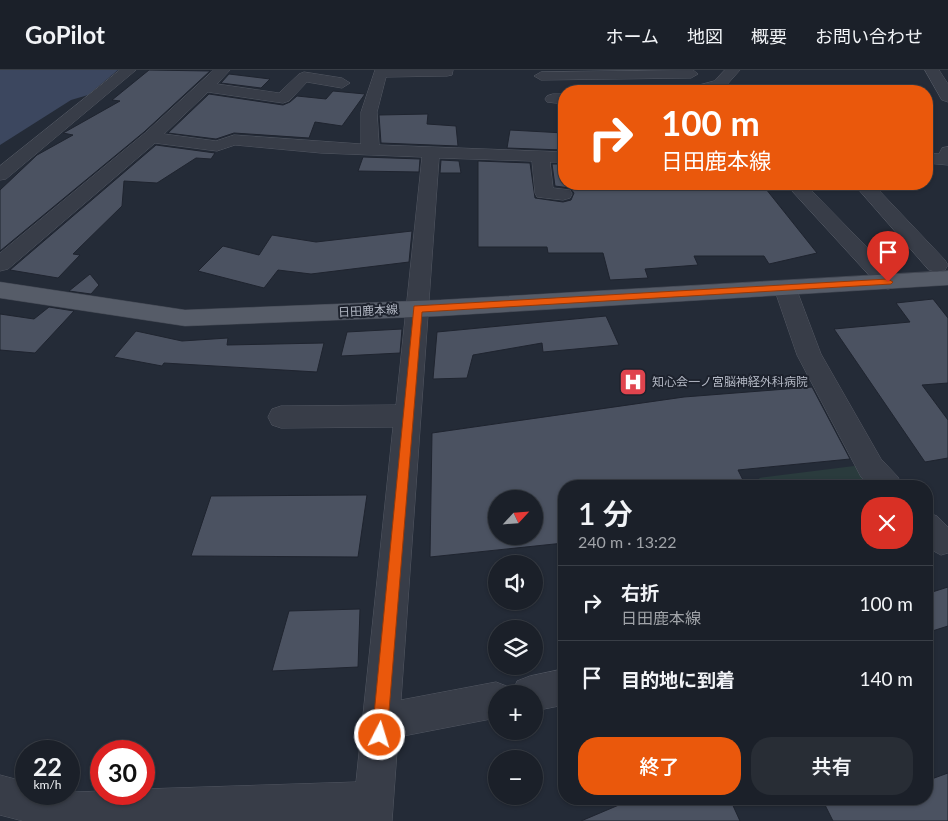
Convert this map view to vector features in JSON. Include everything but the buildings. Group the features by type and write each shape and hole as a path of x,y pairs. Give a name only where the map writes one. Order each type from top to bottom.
{"main road":[{"name":"日田鹿本線","path":"0,290 184,318 418,309 888,282 942,271"}],"street":[{"path":"0,175 129,70"},
{"path":"0,264 151,137 224,70"},
{"path":"719,85 734,70"},
{"path":"932,70 948,97"},
{"path":"370,149 369,112 380,72 447,72"},
{"path":"541,76 689,72 701,85"},
{"path":"205,87 284,98 304,77 342,83"},
{"path":"151,137 216,146 234,140 321,148 558,157"},
{"path":"0,795 64,812 372,811 431,151"},
{"path":"933,159 948,160 948,152"},
{"path":"541,156 544,193 563,194"},
{"path":"801,190 888,282"},
{"path":"868,190 942,271"},
{"path":"785,288 809,355 871,468 882,480"},
{"path":"281,416 408,416"},
{"path":"543,691 558,688"},
{"path":"381,722 488,702"}],"shaded area":[{"path":"862,465 872,480 760,480 759,478"}],"water":[{"path":"0,70 118,70 88,95 71,100 0,145"}],"place":[{"name":"知心会一ノ宮脳神経外科病院","path":"633,382"}],"route":[{"path":"380,735 418,309 888,282"}]}
